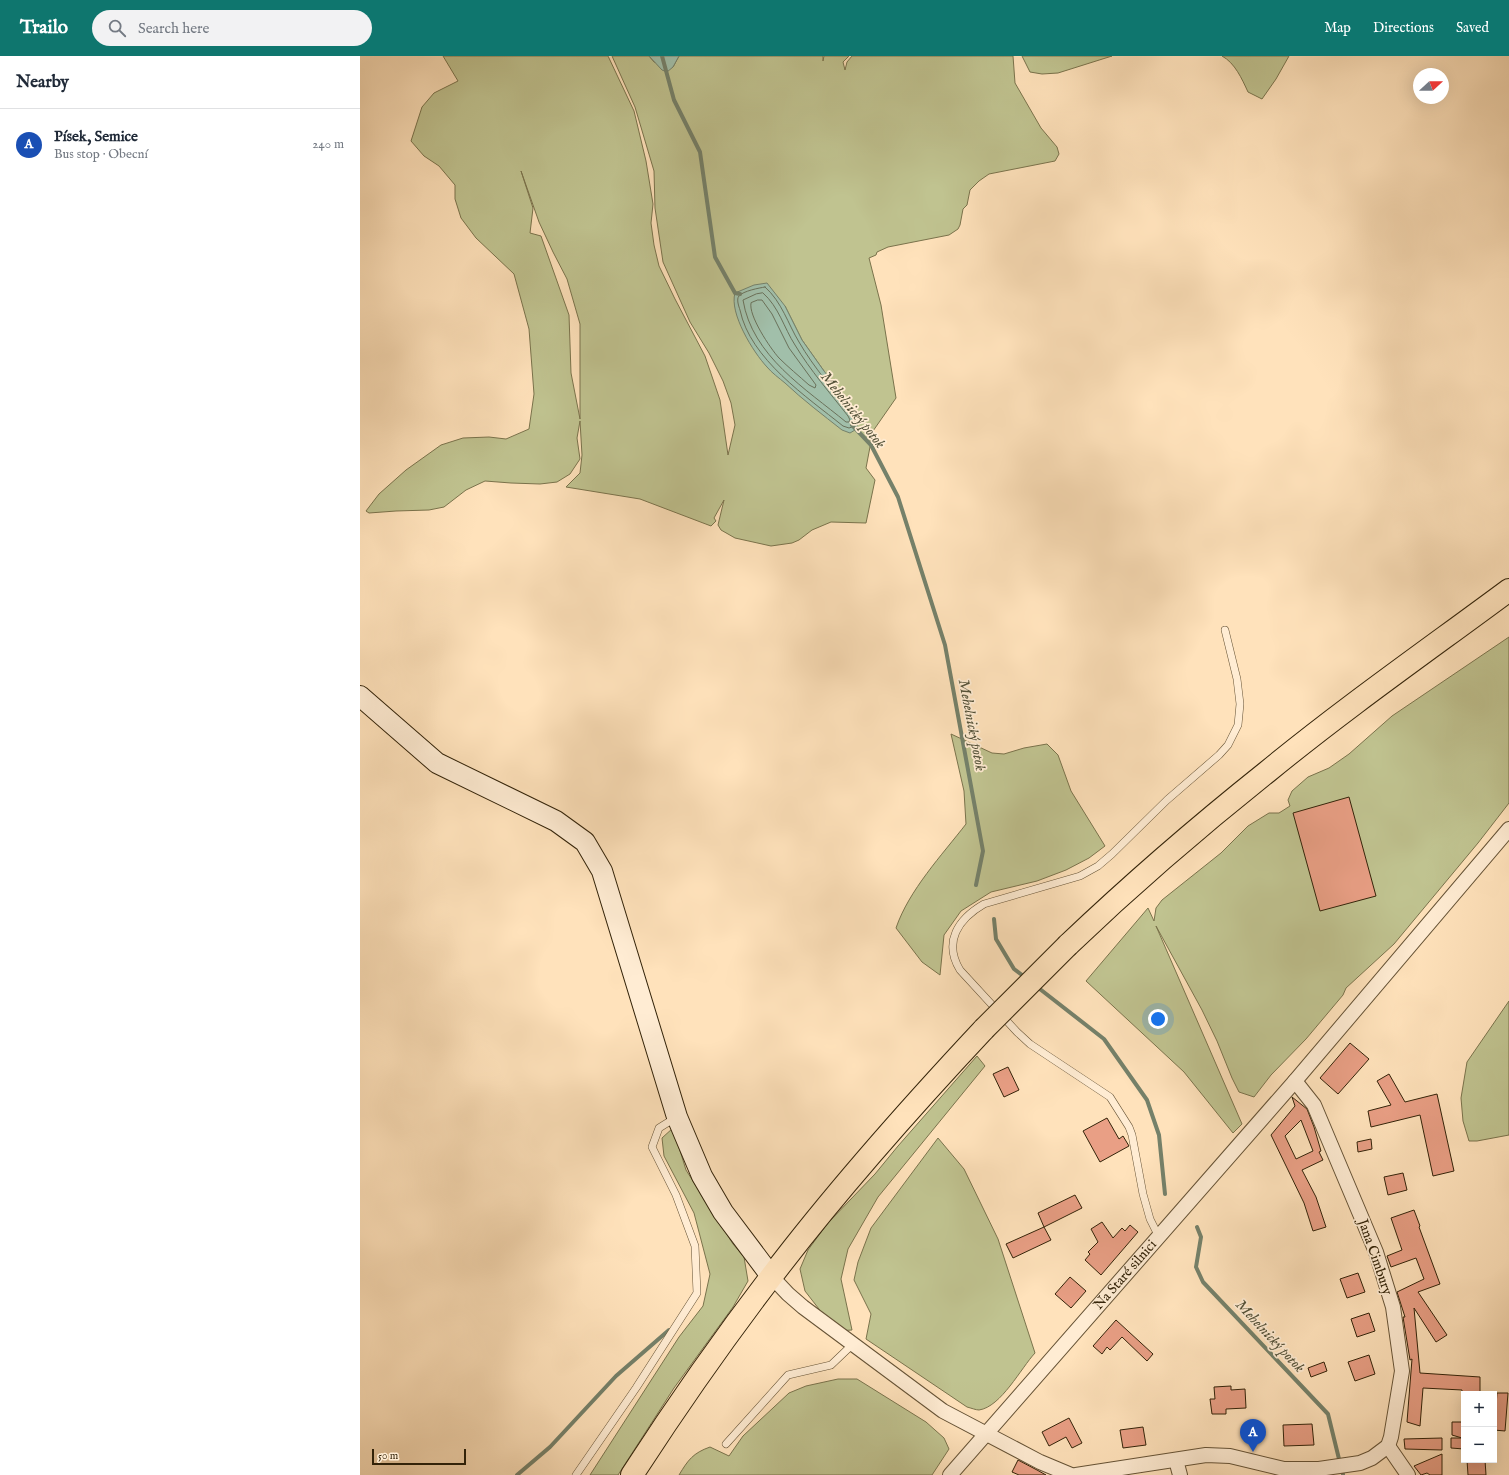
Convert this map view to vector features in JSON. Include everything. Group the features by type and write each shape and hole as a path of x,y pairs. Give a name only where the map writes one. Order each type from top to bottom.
{"main road":[{"path":"632,1475 684,1397 771,1276 858,1169 984,1029 1068,945 1182,842 1261,776 1325,726 1509,590"}],"street":[{"path":"360,696 437,763 556,822 585,842 602,871 677,1117 702,1176 722,1212 771,1276 803,1307 943,1411 1040,1462 1071,1475"},
{"path":"1158,1237 1295,1081 1509,829"},
{"name":"Jana Cimbury","path":"1295,1081 1314,1105 1376,1252 1393,1307 1402,1371 1391,1437 1388,1446"},
{"name":"Na Staré silnici","path":"950,1475 1158,1237"},
{"path":"1076,1475 1206,1455 1230,1456 1284,1469 1319,1469 1360,1463 1372,1458 1388,1446 1408,1475"},
{"path":"1176,1460 1180,1475"}],"lane":[{"name":"Na Staré silnici","path":"1158,1237 1150,1219 1143,1194 1132,1135 1129,1127 1114,1103 1104,1092 1049,1058 1017,1032 967,978 955,961 953,945 957,930 968,915 984,904 1080,876 1098,866 1228,745 1238,725 1240,704 1237,679 1225,630"},
{"path":"576,1475 636,1388 697,1293 695,1246 676,1195 652,1147 659,1128 677,1117"},
{"path":"726,1444 788,1375 831,1365 853,1344"}],"green space":[{"path":"443,56 608,56 634,111 646,161 653,204 651,223 659,266 705,356 720,400 728,455 735,425 731,403 723,381 709,353 690,322 663,262 655,208 654,171 635,107 612,56 649,56 654,62 673,67 679,56 823,56 823,61 824,56 849,56 843,62 845,70 847,62 852,56 1013,56 1015,83 1041,128 1057,147 1059,154 1055,161 989,174 979,181 970,190 967,205 963,209 958,229 949,235 888,247 869,258 881,305 896,398 873,431 866,468 875,480 866,523 831,522 812,530 799,540 792,543 771,546 735,538 721,530 718,525 724,500 714,518 716,521 711,526 640,499 566,487 580,473 582,455 580,421 577,438 580,459 570,474 557,482 540,484 485,481 466,490 444,507 429,510 369,513 366,511 379,494 406,470 441,445 463,438 489,437 506,439 529,429 534,394 529,329 514,274 476,238 461,218 455,199 455,185 439,166 424,156 411,141 422,107 434,93 458,81","holes":["521,171 539,222 567,279 580,324 580,419 571,373 569,315 541,236 530,233 533,208","785,306 802,340 824,371 800,396"]},
{"path":"1022,56 1112,56 1058,73 1042,74 1030,72"},
{"path":"1222,56 1289,56 1276,79 1262,99 1248,92 1241,77 1234,67"},
{"path":"1509,637 1509,803 1478,843 1394,944 1346,988 1343,995 1306,1039 1271,1075 1254,1097 1239,1092 1202,1010 1156,926 1242,1124 1233,1133 1184,1072 1086,981 1148,908 1154,921 1156,908 1162,900 1221,853 1248,826 1269,813 1279,813 1290,806 1288,800 1292,791 1308,777 1329,768 1349,754 1392,716"},
{"path":"951,734 992,753 1004,754 1024,748 1047,744 1058,755 1071,791 1105,846 1089,858 1066,870 1037,881 991,892 961,911 944,935 940,975 922,962 896,928 909,900 927,873 966,824 964,791"},
{"path":"1509,1001 1509,1135 1469,1141 1463,1121 1461,1098 1467,1062"},
{"path":"977,1056 985,1066 878,1197 848,1249 841,1279 852,1330 836,1331 805,1291 800,1269 808,1250 827,1224 875,1174"},
{"path":"673,1128 686,1170 733,1244 744,1257 748,1281 733,1307 674,1388 618,1475 590,1475 679,1337 703,1306 710,1274 694,1213 664,1156 662,1138"},
{"path":"938,1138 964,1169 998,1239 1035,1353 1003,1395 987,1407 979,1410 967,1407 866,1339 871,1314 854,1280 858,1262 871,1228"},
{"path":"838,1379 857,1379 926,1422 944,1438 949,1449 932,1475 679,1475 685,1465 695,1455 710,1447 729,1456 743,1436 789,1393 806,1386"}],"water":[{"path":"649,56 679,56 673,67 667,72 662,70"},
{"path":"767,283 785,306 802,340 856,412 860,421 855,430 850,433 842,430 773,373 761,360 749,342 736,311 734,301 735,293 754,285"}],"building":[{"path":"1349,797 1376,896 1320,911 1293,813"},
{"path":"1350,1043 1369,1059 1338,1094 1320,1078"},
{"path":"1008,1067 1019,1090 1004,1097 993,1074"},
{"path":"1389,1074 1405,1102 1437,1094 1454,1171 1433,1176 1420,1115 1371,1127 1368,1111 1391,1105 1377,1081"},
{"path":"1292,1097 1307,1109 1321,1151 1319,1152 1323,1160 1302,1170 1316,1197 1326,1227 1313,1231 1304,1203 1271,1135 1295,1106","holes":["1301,1120 1313,1151 1296,1159 1285,1136"]},
{"path":"1107,1118 1119,1139 1123,1136 1129,1146 1100,1162 1083,1131"},
{"path":"1371,1139 1372,1149 1358,1152 1357,1142"},
{"path":"1403,1173 1407,1190 1388,1195 1384,1177"},
{"path":"1075,1195 1082,1208 1044,1227 1038,1213"},
{"path":"1414,1210 1440,1284 1418,1292 1447,1335 1436,1342 1414,1308 1420,1373 1480,1377 1480,1391 1423,1388 1420,1426 1407,1422 1412,1359 1410,1360 1403,1317 1405,1317 1397,1292 1424,1279 1416,1258 1391,1267 1387,1256 1402,1250 1391,1218"},
{"path":"1102,1222 1113,1238 1122,1228 1125,1231 1130,1225 1138,1232 1101,1275 1085,1260 1090,1254 1088,1252 1098,1242 1091,1229"},
{"path":"1044,1227 1051,1240 1013,1258 1006,1244"},
{"path":"1358,1273 1365,1292 1347,1298 1340,1279"},
{"path":"1070,1277 1086,1291 1071,1308 1055,1294"},
{"path":"1369,1313 1375,1331 1357,1337 1351,1319"},
{"path":"1116,1320 1153,1354 1147,1361 1122,1337 1110,1350 1107,1347 1102,1354 1093,1346"},
{"path":"1369,1355 1375,1374 1355,1381 1348,1362"},
{"path":"1324,1362 1327,1371 1311,1377 1308,1368"},
{"path":"1231,1386 1231,1390 1245,1389 1246,1408 1226,1409 1226,1414 1212,1414 1210,1399 1215,1399 1214,1387"},
{"path":"1497,1393 1508,1393 1505,1431 1497,1430"},
{"path":"1069,1418 1082,1443 1072,1448 1066,1437 1049,1446 1042,1432"},
{"path":"1452,1422 1461,1422 1461,1438 1452,1435"},
{"path":"1312,1424 1314,1445 1284,1446 1283,1425"},
{"path":"1143,1427 1146,1445 1123,1448 1120,1430"},
{"path":"1442,1438 1442,1450 1405,1449 1404,1439"},
{"path":"1451,1438 1461,1438 1461,1449 1451,1448"},
{"path":"1442,1454 1442,1475 1430,1475 1427,1473 1421,1475 1414,1466"},
{"path":"1018,1460 1046,1475 1019,1475 1012,1472"},
{"path":"1467,1463 1485,1463 1486,1475 1468,1475"}],"waterway":[{"name":"Mehelnický potok","path":"662,56 674,100 700,152 715,257 735,293 740,294"},
{"name":"Mehelnický potok","path":"852,425 871,445 898,497 945,645 983,851 976,885"},
{"name":"Mehelnický potok","path":"994,919 996,939 1014,969 1026,978"},
{"name":"Mehelnický potok","path":"1036,986 1104,1039 1147,1100 1159,1135 1165,1194"},
{"name":"Mehelnický potok","path":"1197,1227 1201,1237 1196,1267 1203,1282 1328,1414 1339,1459"},
{"path":"517,1475 550,1447 616,1376 669,1330"}],"place":[{"name":"Písek, Semice","path":"1253,1452"}]}
